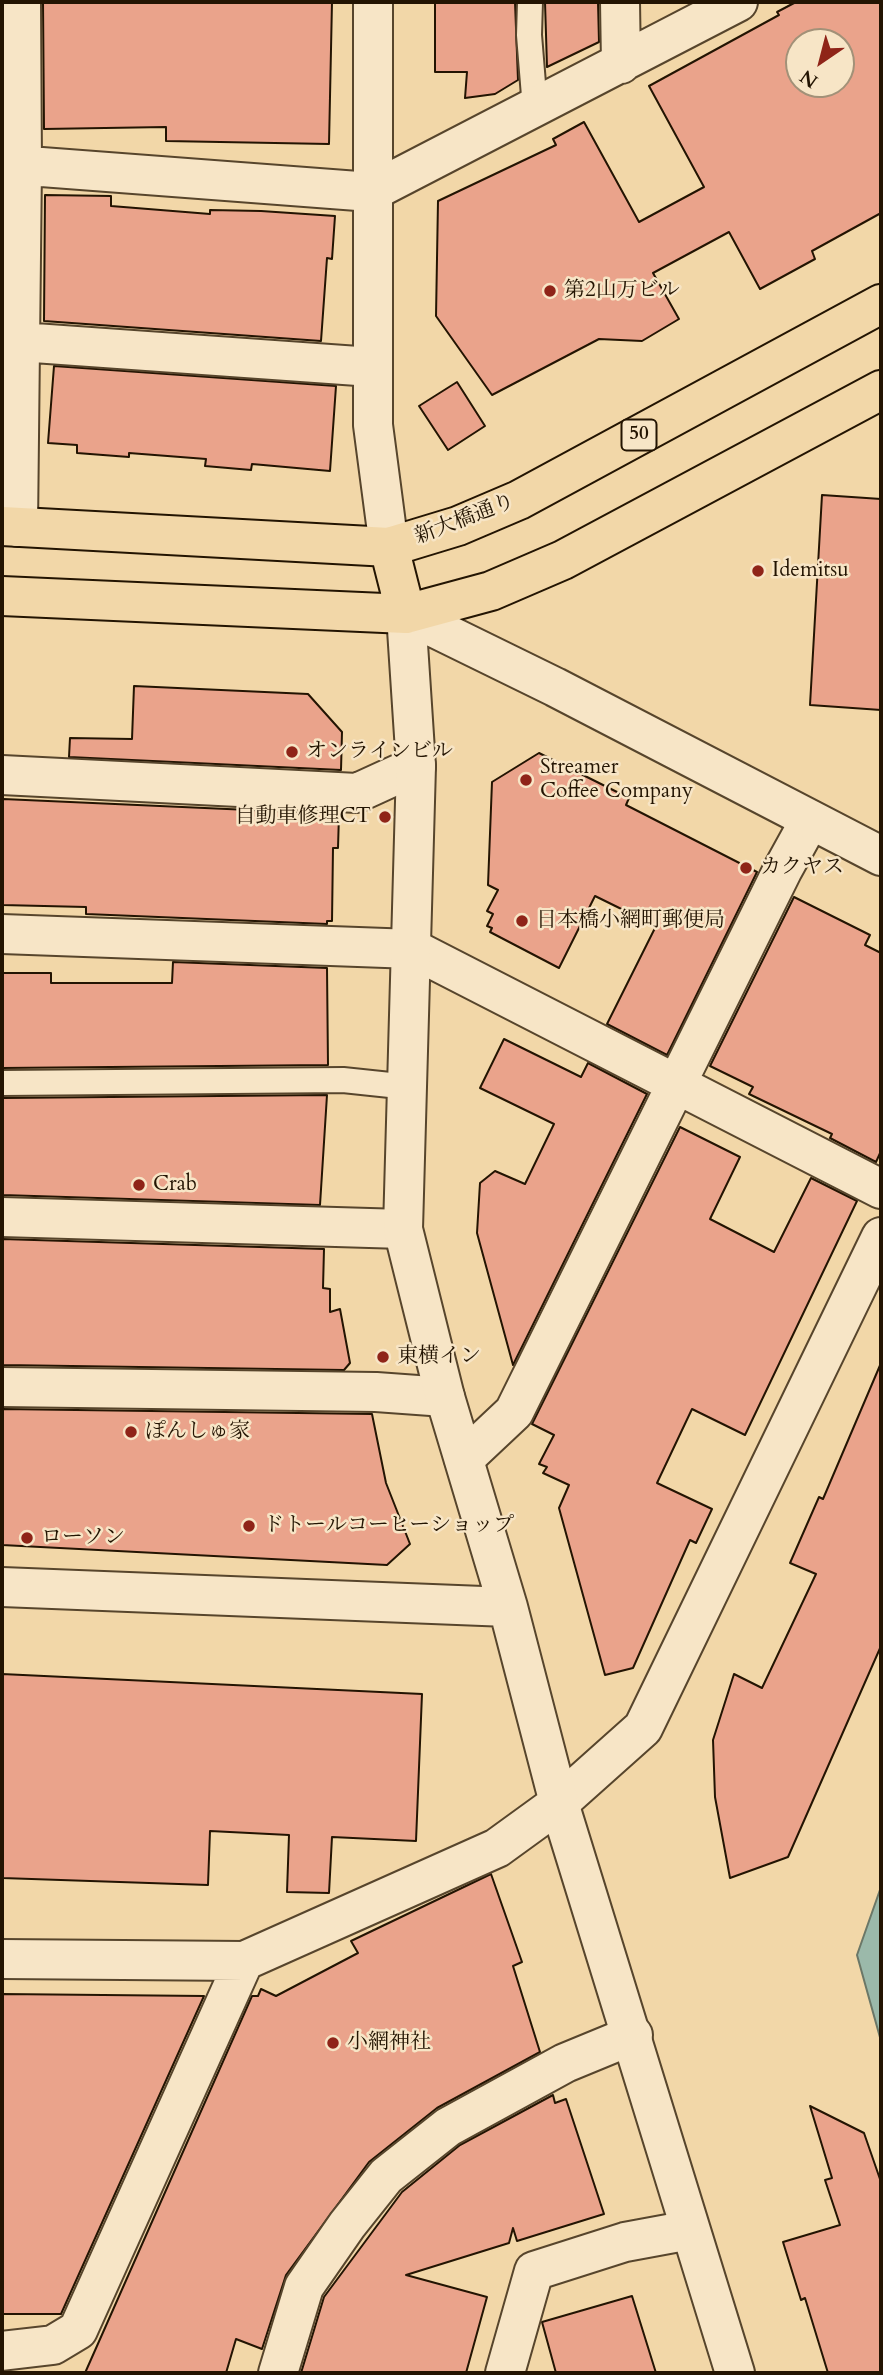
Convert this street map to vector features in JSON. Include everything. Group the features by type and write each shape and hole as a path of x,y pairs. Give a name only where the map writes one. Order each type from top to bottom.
{"main road":[{"name":"新大橋通り","path":"10,527 389,547 458,526 519,500 881,304"},
{"path":"2,596 406,614 491,591 563,560 881,390"},
{"path":"389,547 406,614"}],"street":[{"path":"10,527 19,341 12,165 21,2"},
{"path":"373,2 373,425 389,547"},
{"path":"620,2 621,64"},
{"path":"12,165 371,192 738,2"},
{"path":"19,341 372,367"},
{"path":"734,2373 633,2035 559,1803 508,1607 445,1397 403,1229 413,949 416,766 406,614 555,687 881,856"},
{"path":"2,775 357,793 416,766"},
{"path":"464,1458 514,1412 777,881 810,820"},
{"path":"2,934 413,949 881,1189"},
{"path":"2,1217 403,1229"},
{"path":"2,1959 244,1961 497,1848 559,1803 643,1728 881,1237"},
{"path":"2,1387 376,1392 445,1397"},
{"path":"2,1587 508,1607"},
{"path":"2,2351 53,2345 78,2330 244,1961"},
{"path":"278,2373 304,2287 347,2225 386,2176 448,2127 565,2063 633,2035"},
{"path":"505,2373 534,2271 625,2242 690,2230"}],"lane":[{"path":"530,2 529,35 535,108"},
{"path":"2,1083 344,1080 409,1087"}],"shaded area":[{"path":"881,1887 881,2041 857,1955"}],"building":[{"path":"43,2 332,2 329,144 166,141 166,127 44,129"},
{"path":"435,2 515,2 518,80 495,94 465,98 467,72 435,72"},
{"path":"545,2 598,2 599,42 547,67"},
{"path":"796,2 881,2 881,213 812,251 815,259 760,289 729,232 653,273 679,319 642,341 599,339 492,395 436,316 438,201 556,145 553,139 584,122 639,222 704,187 649,86 779,15 777,12"},
{"path":"45,195 111,196 111,206 210,214 210,210 335,216 332,259 327,258 321,341 44,321"},
{"path":"54,366 336,386 330,471 252,464 251,470 205,466 206,459 129,453 129,457 77,453 77,445 48,443"},
{"path":"457,382 485,426 448,450 419,406"},
{"path":"822,495 881,499 881,710 810,705"},
{"path":"134,686 308,694 342,732 341,770 69,757 70,738 132,739"},
{"path":"539,753 629,798 626,805 757,872 667,1055 607,1024 656,926 595,896 559,968 490,932 492,928 487,926 493,914 487,911 498,890 488,885 492,782"},
{"path":"3,799 339,814 338,848 333,848 332,921 327,921 327,924 86,914 86,907 2,905"},
{"path":"794,897 870,935 865,945 881,953 881,1151 876,1162 830,1138 832,1134 749,1094 753,1087 710,1066"},
{"path":"173,962 327,968 328,1065 2,1068 2,973 51,973 51,983 172,983"},
{"path":"504,1039 581,1077 588,1063 647,1094 513,1365 477,1233 480,1183 495,1171 525,1184 554,1124 480,1088"},
{"path":"327,1095 320,1205 2,1195 3,1098"},
{"path":"680,1127 740,1157 710,1219 774,1252 811,1178 857,1201 745,1435 692,1409 657,1483 712,1509 696,1543 690,1540 633,1668 605,1675 559,1508 569,1485 543,1473 547,1467 539,1464 554,1435 532,1424"},
{"path":"2,1239 324,1249 323,1288 330,1289 330,1312 340,1309 350,1363 344,1370 3,1365"},
{"path":"881,1363 881,1646 788,1857 730,1878 715,1797 713,1740 734,1674 762,1688 816,1574 790,1563 819,1497 823,1499"},
{"path":"2,1409 372,1414 386,1483 410,1544 387,1565 2,1545"},
{"path":"2,1674 422,1694 416,1841 332,1837 329,1893 287,1892 289,1835 210,1831 208,1885 2,1878"},
{"path":"491,1874 522,1962 513,1966 540,2052 437,2108 369,2162 286,2275 262,2349 236,2339 226,2373 85,2373 252,1996 258,1996 261,1989 276,1996 358,1953 351,1941"},
{"path":"2,1994 204,1996 61,2314 2,2314"},
{"path":"553,2095 555,2103 566,2099 604,2214 517,2241 513,2228 509,2243 406,2275 487,2297 466,2373 301,2373 324,2297 402,2192 460,2145"},
{"path":"810,2106 864,2133 881,2182 881,2373 828,2373 805,2298 801,2300 783,2242 840,2225 825,2180 832,2178"},
{"path":"632,2296 656,2373 556,2373 542,2322"}],"place":[{"name":"第2山万ビル","path":"550,291"},
{"name":"Idemitsu","path":"758,571"},
{"name":"オンラインビル","path":"292,752"},
{"name":"Streamer Coffee Company","path":"526,780"},
{"name":"自動車修理CT","path":"385,817"},
{"name":"カクヤス","path":"746,868"},
{"name":"日本橋小網町郵便局","path":"522,921"},
{"name":"Crab","path":"139,1185"},
{"name":"東横イン","path":"383,1357"},
{"name":"ぽんしゅ家","path":"131,1432"},
{"name":"ドトールコーヒーショップ","path":"249,1526"},
{"name":"ローソン","path":"27,1538"},
{"name":"小網神社","path":"333,2043"}]}
